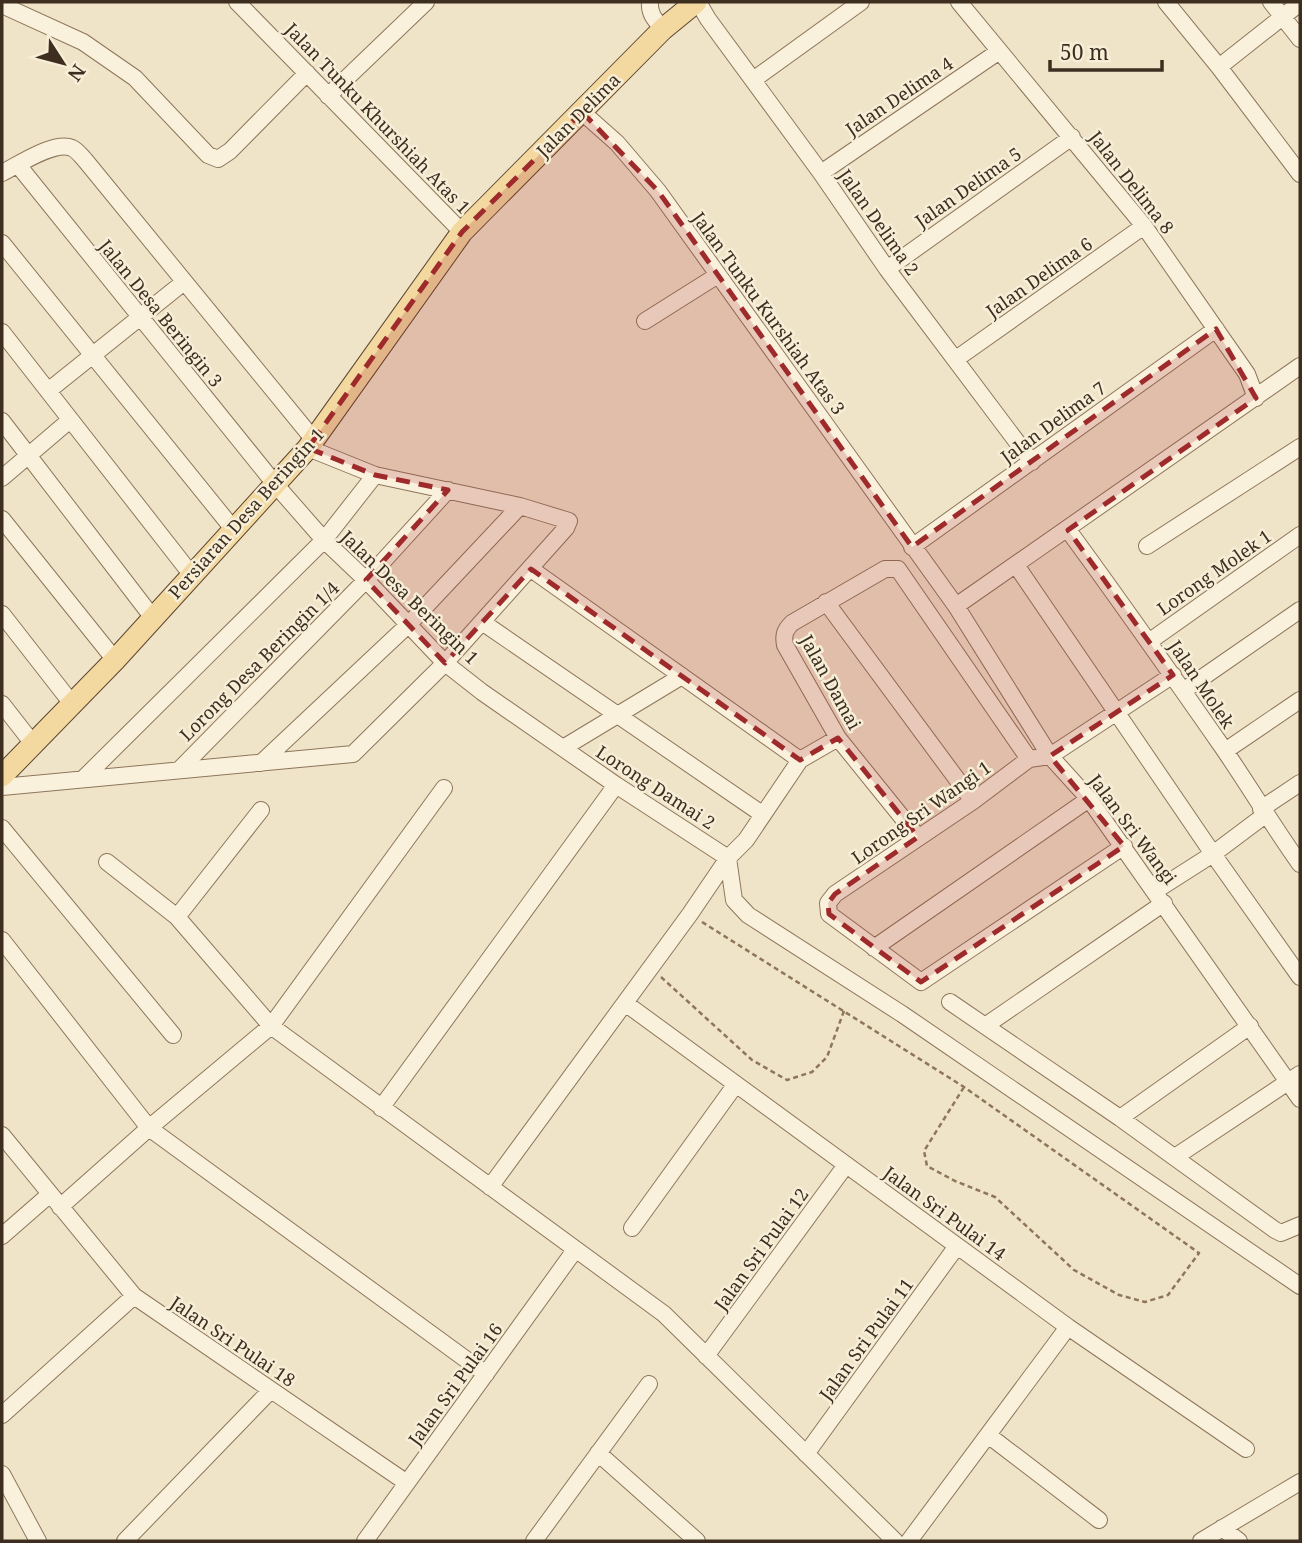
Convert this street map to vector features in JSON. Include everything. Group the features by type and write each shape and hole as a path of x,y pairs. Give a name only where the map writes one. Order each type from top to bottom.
{"main road":[{"name":"Jalan Delima","path":"462,232 663,29 697,2"},
{"name":"Persiaran Desa Beringin 1","path":"2,776 115,660 311,444 462,232"}],"street":[{"name":"Jalan Tunku Khurshiah Atas 1","path":"237,2 462,232"},
{"path":"328,96 426,2"},
{"path":"650,2 653,18 663,29"},
{"name":"Jalan Delima 2","path":"697,2 887,269 1032,462"},
{"path":"753,80 861,2"},
{"name":"Jalan Delima 8","path":"959,2 1144,226 1247,374 1256,398"},
{"path":"1166,2 1300,174"},
{"path":"1271,2 1300,39"},
{"path":"1219,67 1300,3"},
{"path":"2,5 83,42 135,78 208,155 218,159 230,151 307,73"},
{"name":"Jalan Delima 4","path":"821,173 998,52"},
{"name":"Jalan Tunku Kurshiah Atas 3","path":"582,112 617,143 658,191 912,547"},
{"name":"Jalan Delima 5","path":"887,269 1072,137"},
{"path":"2,173 47,150 62,145 73,148 184,282 311,444 375,475 520,506 569,521 531,569 445,663 353,754 2,787"},
{"name":"Jalan Desa Beringin 3","path":"18,165 275,484"},
{"name":"Jalan Delima 6","path":"956,359 1144,226"},
{"path":"2,243 234,530"},
{"path":"645,321 718,275"},
{"path":"48,391 184,282"},
{"name":"Jalan Delima 7","path":"912,547 1216,329"},
{"path":"2,332 191,574"},
{"path":"956,606 1300,366"},
{"path":"2,478 70,419"},
{"path":"2,421 153,618"},
{"path":"1147,546 1300,447"},
{"path":"83,779 324,540 375,475"},
{"name":"Jalan Desa Beringin 1","path":"275,484 324,540 445,663 563,748"},
{"name":"Lorong Desa Beringin 1/4","path":"179,770 366,580 448,490"},
{"path":"261,762 409,624 520,506"},
{"path":"2,519 115,660"},
{"name":"Jalan Molek","path":"1068,530 1150,641 1300,864"},
{"name":"Lorong Molek 1","path":"1150,641 1300,535"},
{"name":"Jalan Sri Wangi","path":"912,547 956,606 1049,756 1089,799 1250,1026 1294,1078 1300,1099"},
{"path":"1016,565 1300,977"},
{"path":"531,569 800,760"},
{"name":"Jalan Damai","path":"918,837 838,738 785,645 783,637 792,623 885,569 898,569 1029,759"},
{"path":"827,602 973,801"},
{"path":"1183,691 1300,610"},
{"path":"2,614 73,705"},
{"path":"482,622 762,814"},
{"path":"563,748 682,676"},
{"path":"1049,756 1173,676"},
{"path":"1225,751 1300,700"},
{"path":"2,705 34,744"},
{"path":"490,1187 728,858 746,840 800,760 838,738"},
{"name":"Lorong Damai 2","path":"563,748 728,858"},
{"name":"Lorong Sri Wangi 1","path":"874,948 829,914 828,903 835,894 973,801 1029,759 1049,756"},
{"path":"985,1026 1160,897 1300,783"},
{"path":"382,1108 616,785"},
{"path":"2,1237 55,1201 149,1128 271,1026 444,788"},
{"path":"1089,799 874,948 921,982 1124,846"},
{"path":"177,917 261,810"},
{"path":"2,828 173,1035"},
{"path":"728,858 734,900 748,915 913,1022 1300,1286"},
{"path":"107,862 177,917 271,1026 664,1314 895,1541"},
{"path":"2,940 149,1128 486,1374"},
{"path":"950,1002 1120,1118 1275,1230 1281,1233 1300,1225"},
{"name":"Jalan Sri Pulai 14","path":"625,1003 1068,1327 1246,1449"},
{"path":"1120,1118 1250,1026"},
{"path":"1175,1157 1294,1078"},
{"path":"632,1228 736,1084"},
{"name":"Jalan Sri Pulai 18","path":"2,1135 134,1297 407,1483"},
{"name":"Jalan Sri Pulai 12","path":"706,1356 846,1165"},
{"name":"Jalan Sri Pulai 11","path":"806,1454 957,1246"},
{"name":"Jalan Sri Pulai 16","path":"365,1541 575,1250"},
{"path":"2,1415 134,1297"},
{"path":"909,1541 1068,1327"},
{"path":"534,1541 649,1384"},
{"path":"125,1541 271,1390"},
{"path":"988,1435 1099,1520"},
{"path":"598,1453 697,1541"},
{"path":"2,1474 38,1541"},
{"path":"1201,1541 1300,1482"},
{"path":"1222,1528 1239,1541"}],"path":[{"path":"690,914 964,1087 1199,1253 1168,1295 1145,1301 1119,1295 1074,1270 995,1197 955,1181 928,1166 924,1151 964,1087"},
{"path":"651,968 752,1060 787,1080 812,1072 827,1057 844,1012"}],"highlighted area":[{"path":"582,112 658,191 912,547 1216,329 1256,398 1068,530 1173,675 1050,756 1124,846 921,982 829,914 828,903 835,894 918,837 838,738 800,760 531,569 445,663 366,580 448,490 375,475 308,448 462,232"}]}
